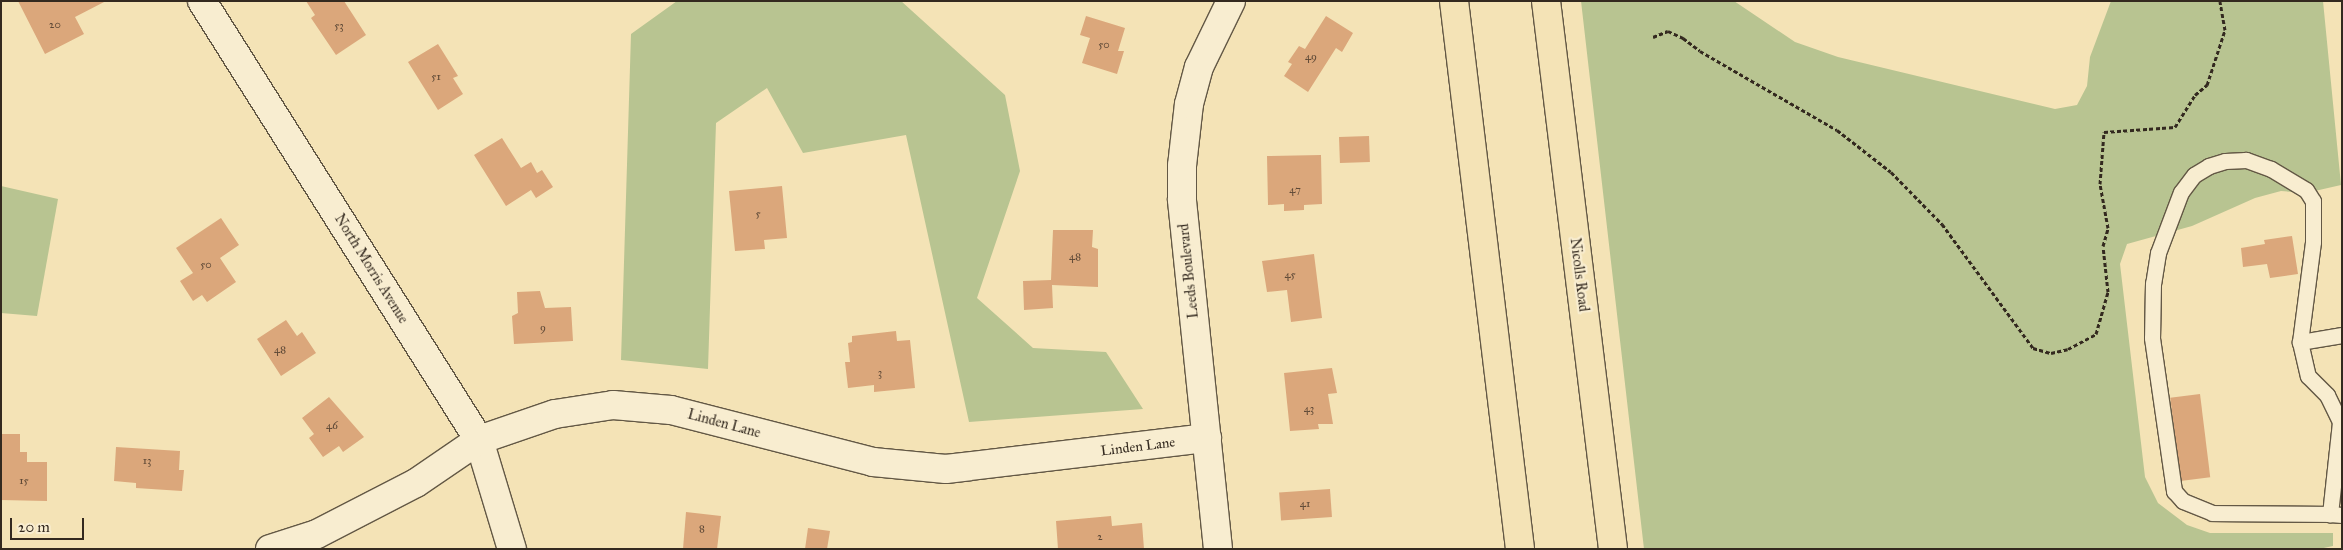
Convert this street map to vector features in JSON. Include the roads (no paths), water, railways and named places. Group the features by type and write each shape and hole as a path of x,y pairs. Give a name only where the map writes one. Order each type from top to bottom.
{"highway":[{"path":"1454,1 1520,549"},
{"name":"Nicolls Road","path":"1546,1 1613,541"}],"street":[{"name":"North Morris Avenue","path":"202,1 479,440 512,549"},
{"name":"Leeds Boulevard","path":"1218,549 1182,199 1182,166 1189,104 1200,67 1231,1"},
{"name":"Linden Lane","path":"270,549 317,534 416,483 479,440 555,414 613,405 671,410 873,462 946,469 1206,438"}],"lane":[{"path":"2246,160 2271,169 2306,190 2313,201 2313,242 2300,342 2308,376 2327,395 2340,422 2336,514 2212,513 2183,501 2174,491 2152,338 2153,283 2158,253 2181,192 2194,175 2209,166 2225,161 2246,160"},
{"path":"2300,342 2342,335"}]}
